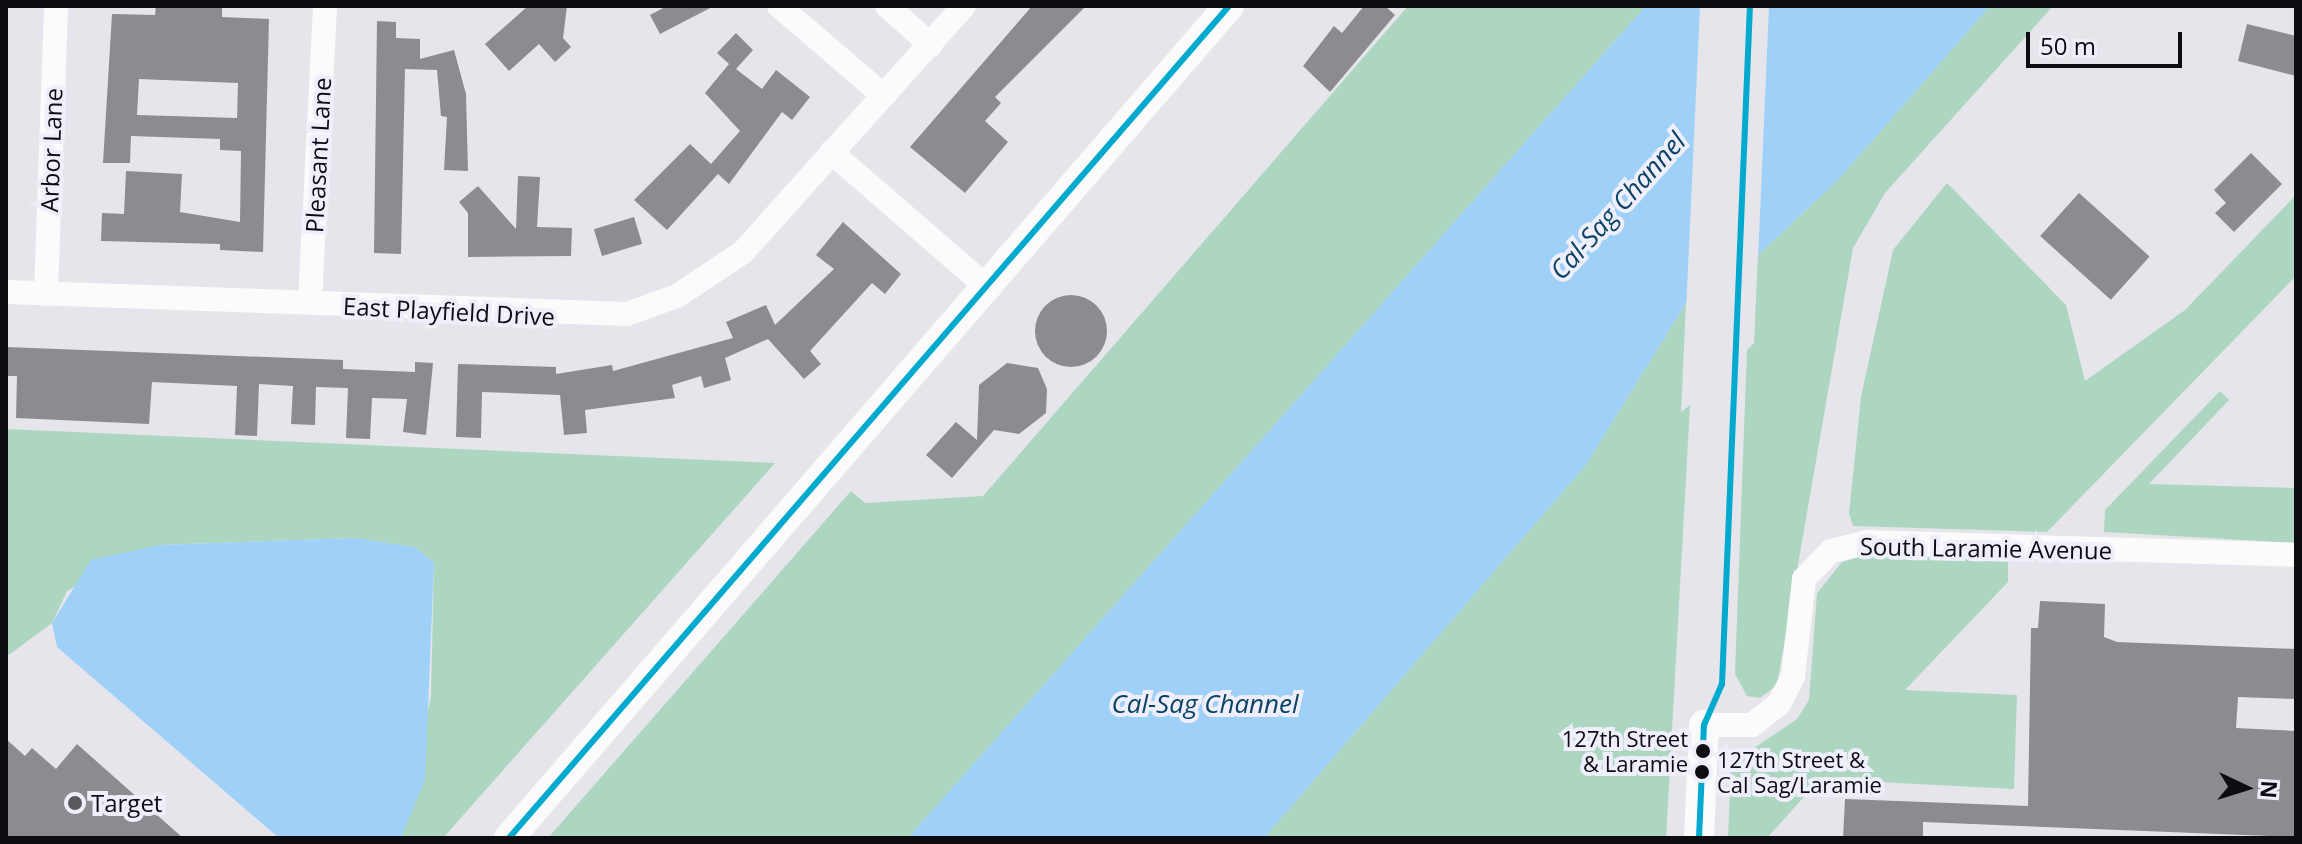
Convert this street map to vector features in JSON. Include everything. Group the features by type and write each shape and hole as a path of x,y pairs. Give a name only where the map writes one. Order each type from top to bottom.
{"main road":[{"path":"509,838 989,289 1229,6"},
{"path":"1699,838 1704,725"}],"street":[{"name":"Arbor Lane","path":"46,294 56,6"},
{"name":"Pleasant Lane","path":"310,303 325,6"},
{"path":"779,6 884,96"},
{"path":"887,6 931,45"},
{"name":"East Playfield Drive","path":"6,292 627,314 677,296 743,252 964,6"},
{"path":"831,152 989,289"},
{"name":"South Laramie Avenue","path":"1704,725 1752,725 1779,704 1793,676 1804,579 1831,551 1866,542 2296,555"}],"green space":[{"path":"1408,6 1646,6 908,838 548,838 851,491 865,503 983,496"},
{"path":"1990,6 2053,6 1885,193 1853,248 1777,685 1760,698 1747,696 1735,674 1747,350 1754,343 1758,255 1837,181"},
{"path":"1947,183 2066,305 2085,381 2185,310 2296,195 2296,276 2047,532 1853,526 1849,514 1861,397 1893,250"},
{"path":"1686,303 1681,412 1690,405 1666,838 1264,838 1585,466"},
{"path":"2220,391 2229,400 2149,484 2296,488 2296,543 2104,532 2105,510"},
{"path":"6,429 775,463 443,838 401,838 431,696 434,563 415,547 354,538 159,545 67,591 52,623 6,657"},
{"path":"1867,555 2008,561 2008,582 1905,690 2017,695 2014,789 1820,779 1767,838 1728,838 1731,764 1797,719 1809,700 1817,593 1842,562"}],"water":[{"name":"Cal-Sag Channel","path":"1646,6 1990,6 1837,181 1758,255 1686,303 1585,466 1264,838 908,838"},
{"path":"354,538 415,547 434,563 425,779 401,838 279,838 57,647 52,623 91,560 159,545"}],"pier":[{"path":"1700,6 1769,6 1758,260 1686,312"}],"building":[{"path":"156,6 222,7 222,17 269,19 263,252 220,250 220,244 101,241 102,213 124,214 126,171 182,174 180,212 240,222 241,151 220,150 220,139 131,136 130,163 103,163 112,14 155,15","holes":["139,79 238,83 237,118 137,115"]},
{"path":"528,6 567,6 563,38 571,47 555,62 539,44 509,71 485,44"},
{"path":"667,6 714,6 660,34 650,15"},
{"path":"1032,6 1086,6 995,97 1001,103 985,121 1008,142 965,193 910,147"},
{"path":"1364,6 1385,6 1395,15 1330,92 1303,66 1334,26 1342,33"},
{"path":"377,21 396,22 396,38 420,39 420,59 454,50 466,94 468,171 444,170 447,117 441,116 437,70 405,69 401,254 374,253"},
{"path":"2247,24 2296,36 2296,76 2238,61"},
{"path":"736,33 753,50 736,69 762,89 776,70 810,97 792,120 782,112 729,184 718,174 667,230 634,200 690,144 711,164 740,131 705,93 729,64 717,53"},
{"path":"2251,153 2282,184 2234,232 2215,213 2226,203 2214,190"},
{"path":"518,176 540,177 537,227 572,228 571,256 468,257 468,213 459,202 478,186 516,229"},
{"path":"2079,193 2150,257 2111,300 2040,236"},
{"path":"634,217 642,244 602,256 594,229"},
{"path":"843,222 901,274 885,294 872,283 810,351 821,364 804,379 768,339 725,358 731,380 704,388 701,376 672,385 675,398 585,410 587,433 564,435 560,395 482,392 481,438 456,437 458,364 556,367 556,374 612,365 613,371 733,338 726,322 766,305 775,325 834,269 816,255"},
{"path":"1078,295 1097,305 1105,317 1105,345 1097,357 1085,365 1064,367 1045,357 1037,345 1035,324 1045,305 1057,297"},
{"path":"6,347 343,360 343,369 415,372 415,362 433,363 426,435 403,432 407,399 372,398 370,439 346,438 348,388 316,387 315,425 291,424 293,386 259,384 257,436 235,435 237,386 152,382 149,424 16,418 17,376 6,376"},
{"path":"1007,363 1038,368 1047,389 1046,413 1019,434 994,430 952,478 926,455 956,422 977,440 979,385"},
{"path":"2040,601 2105,604 2104,637 2117,642 2296,649 2296,699 2238,697 2236,728 2296,731 2296,837 1923,822 1923,838 1843,838 1845,799 2028,806 2031,628 2038,628"},
{"name":"Target","path":"6,739 25,756 32,748 56,769 77,744 183,838 6,838"}],"transit line":[{"path":"509,838 1229,6"},
{"path":"1699,838 1704,725 1722,684 1750,6"}],"place":[{"name":"127th Street & Laramie","path":"1703,751"},
{"name":"127th Street & Cal Sag/Laramie","path":"1702,772"},
{"name":"Target","path":"75,803"}]}
